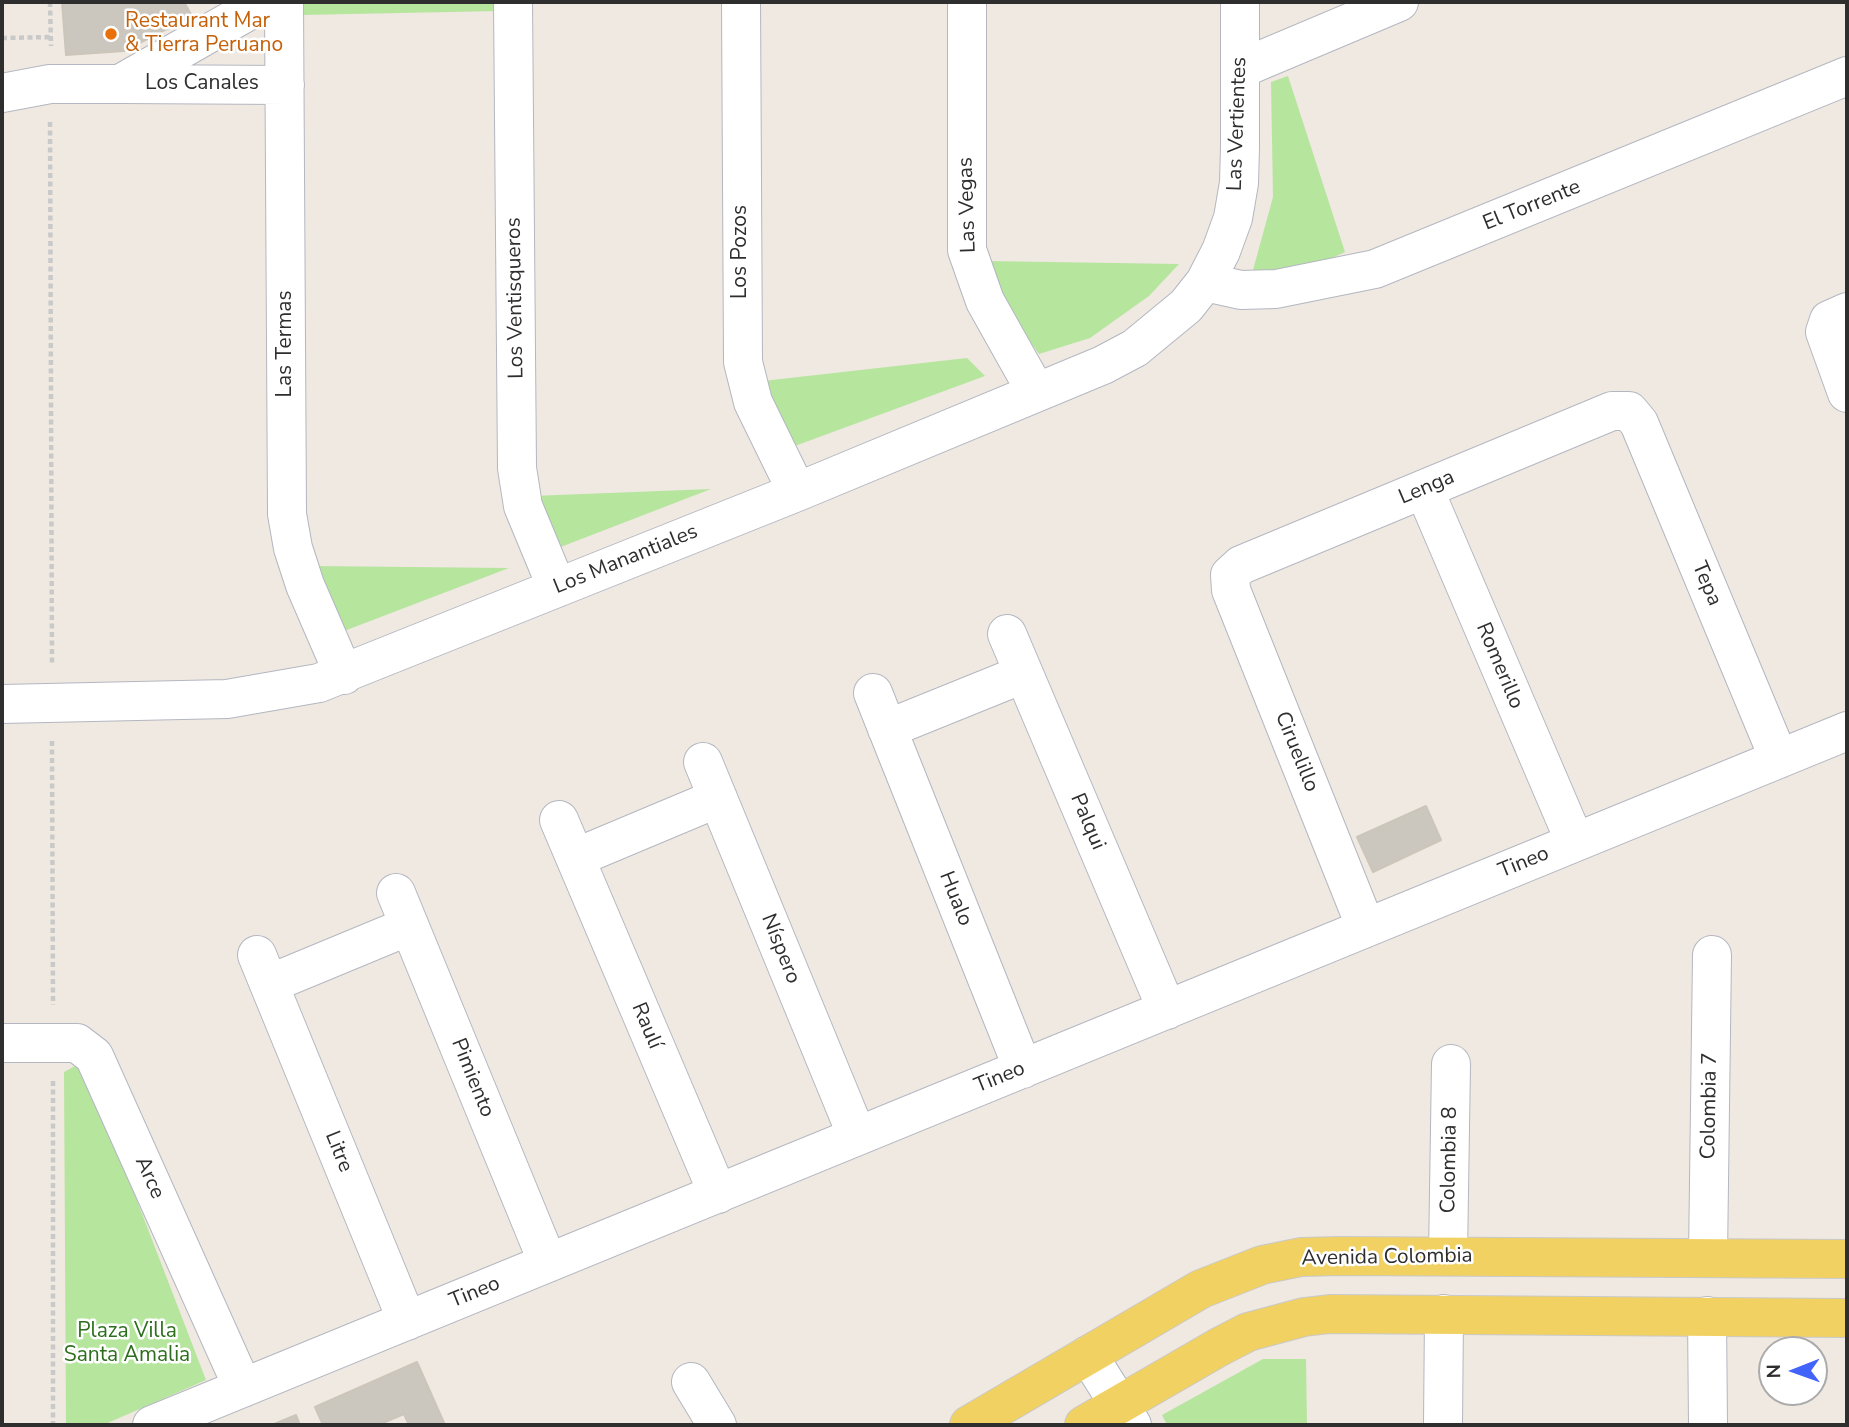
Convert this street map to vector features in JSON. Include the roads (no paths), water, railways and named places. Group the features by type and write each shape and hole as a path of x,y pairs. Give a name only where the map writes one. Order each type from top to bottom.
{"main road":[{"name":"Avenida Colombia","path":"969,1425 1201,1289 1262,1265 1328,1256 1847,1259"},
{"path":"1084,1425 1125,1415 1219,1347 1279,1322 1330,1314 1847,1318"}],"street":[{"name":"Los Canales","path":"120,84 264,2"},
{"name":"Las Termas","path":"284,2 287,514 304,585 344,675"},
{"name":"Los Ventisqueros","path":"513,2 517,468 523,506 557,588"},
{"name":"Los Pozos","path":"741,2 743,362 752,402 797,492"},
{"name":"Las Vegas","path":"967,2 967,250 985,301 1036,392"},
{"name":"Las Vertientes","path":"1205,282 1225,240 1239,183 1240,2"},
{"path":"1240,69 1399,2"},
{"name":"El Torrente","path":"1205,282 1241,290 1276,289 1375,268 1847,76"},
{"name":"Los Canales","path":"2,93 50,84 285,85"},
{"name":"Los Manantiales","path":"2,704 227,699 281,692 344,675 797,492 1135,348 1186,306 1205,282"},
{"path":"1836,318 1826,338 1847,393"},
{"name":"Lenga","path":"1230,575 1241,565 1612,411 1629,411"},
{"name":"Tepa","path":"1629,411 1639,423 1779,759"},
{"name":"Romerillo","path":"1424,489 1575,842"},
{"name":"Ciruelillo","path":"1230,575 1231,590 1367,928"},
{"name":"Palqui","path":"1006,634 1167,1010"},
{"path":"887,729 1023,674"},
{"name":"Hualo","path":"873,693 1023,1069"},
{"name":"Tineo","path":"152,1425 1847,731"},
{"name":"Níspero","path":"703,762 857,1136"},
{"path":"575,858 718,798"},
{"name":"Raulí","path":"559,820 718,1194"},
{"name":"Litre","path":"402,909 263,969 407,1321"},
{"name":"Pimiento","path":"402,909 548,1263"},
{"name":"Colombia 7","path":"1708,1258 1712,955"},
{"name":"Arce","path":"2,1043 68,1042 77,1043 90,1051 243,1388"},
{"name":"Colombia 8","path":"1448,1256 1451,1063"},
{"path":"1444,1314 1444,1425"},
{"path":"1707,1316 1708,1425"},
{"path":"1088,1355 1125,1415"},
{"path":"691,1382 717,1425"}],"place":[{"name":"Restaurant Mar & Tierra Peruano","path":"111,34"}],"park label":[{"name":"Plaza Villa Santa Amalia","path":"127,1344"}]}
